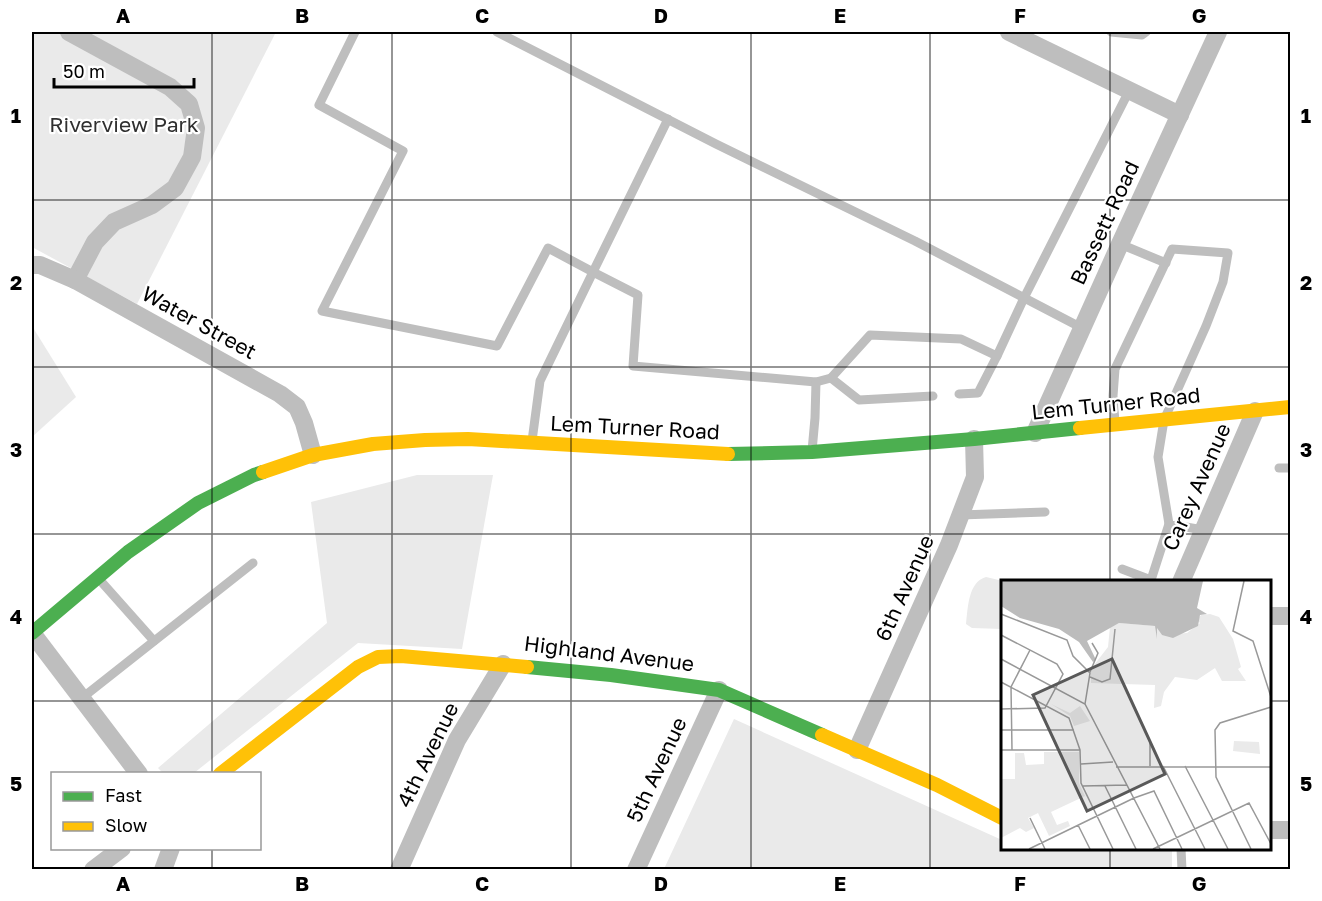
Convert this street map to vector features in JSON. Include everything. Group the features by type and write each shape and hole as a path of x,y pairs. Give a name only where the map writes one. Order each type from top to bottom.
{"main road":[{"name":"Lem Turner Road","path":"32,633 128,552 198,502 254,475 313,455 374,444 468,439 721,454 812,452 974,439 1290,407"},
{"name":"Highland Avenue","path":"223,772 358,667 378,657 401,656 611,675 719,690 937,785 1001,817"}],"street":[{"path":"1009,32 1180,115"},
{"name":"Bassett Road","path":"1035,433 1218,32"},
{"path":"75,280 95,242 114,222 153,205 175,188 192,157 196,128 189,104 170,87 78,34"},
{"name":"Water Street","path":"34,261 75,280 280,394 297,407 313,455"},
{"name":"Carey Avenue","path":"1182,580 1255,411"},
{"name":"6th Avenue","path":"856,750 949,545 975,477 974,439"},
{"path":"1271,616 1290,616"},
{"path":"32,633 138,772"},
{"name":"4th Avenue","path":"399,870 457,740 503,664"},
{"name":"5th Avenue","path":"636,870 719,690"},
{"path":"1271,830 1290,830"},
{"path":"93,870 121,850"},
{"path":"164,870 171,850"}],"lane":[{"path":"355,32 319,105 403,151 322,311 497,346 548,248 638,295 633,366 816,382 831,378 870,335 961,339 997,356"},
{"path":"497,32 915,241 1082,328"},
{"path":"1111,32 1142,35 1146,32"},
{"path":"959,394 978,393 1129,91"},
{"path":"532,444 540,381 668,119"},
{"path":"1120,244 1166,263"},
{"path":"1115,425 1113,396 1115,369 1172,249 1228,253 1223,282 1164,420 1158,457 1169,524 1151,580 1122,569"},
{"path":"831,378 859,400 933,396"},
{"path":"812,452 816,382"},
{"path":"1279,468 1290,468"},
{"path":"960,515 1045,512"},
{"path":"1169,524 1203,530"},
{"path":"82,698 254,563"},
{"path":"98,577 154,641"},
{"path":"1181,850 1182,870"}],"green space":[{"name":"Riverview Park","path":"32,32 276,32 137,304 32,247"},
{"path":"32,326 76,397 32,437"},
{"path":"417,475 493,475 462,649 358,643 195,772 162,772 158,768 327,623 311,502"},
{"path":"986,577 1001,581 1001,629 972,628 966,624 972,590 980,580"},
{"path":"734,719 1001,840 1001,850 1172,850 1172,869 664,869"}],"traffic: fast":[{"path":"728,454 812,452 1080,428"},
{"path":"32,633 128,552 198,503 263,472"},
{"path":"527,667 611,675 719,690 822,735"}],"traffic: slow":[{"path":"1080,428 1290,407"},
{"path":"263,472 313,455 373,444 425,440 468,439 728,454"},
{"path":"223,772 358,667 378,657 401,656 527,667"},
{"path":"822,735 937,785 1001,817"}]}
